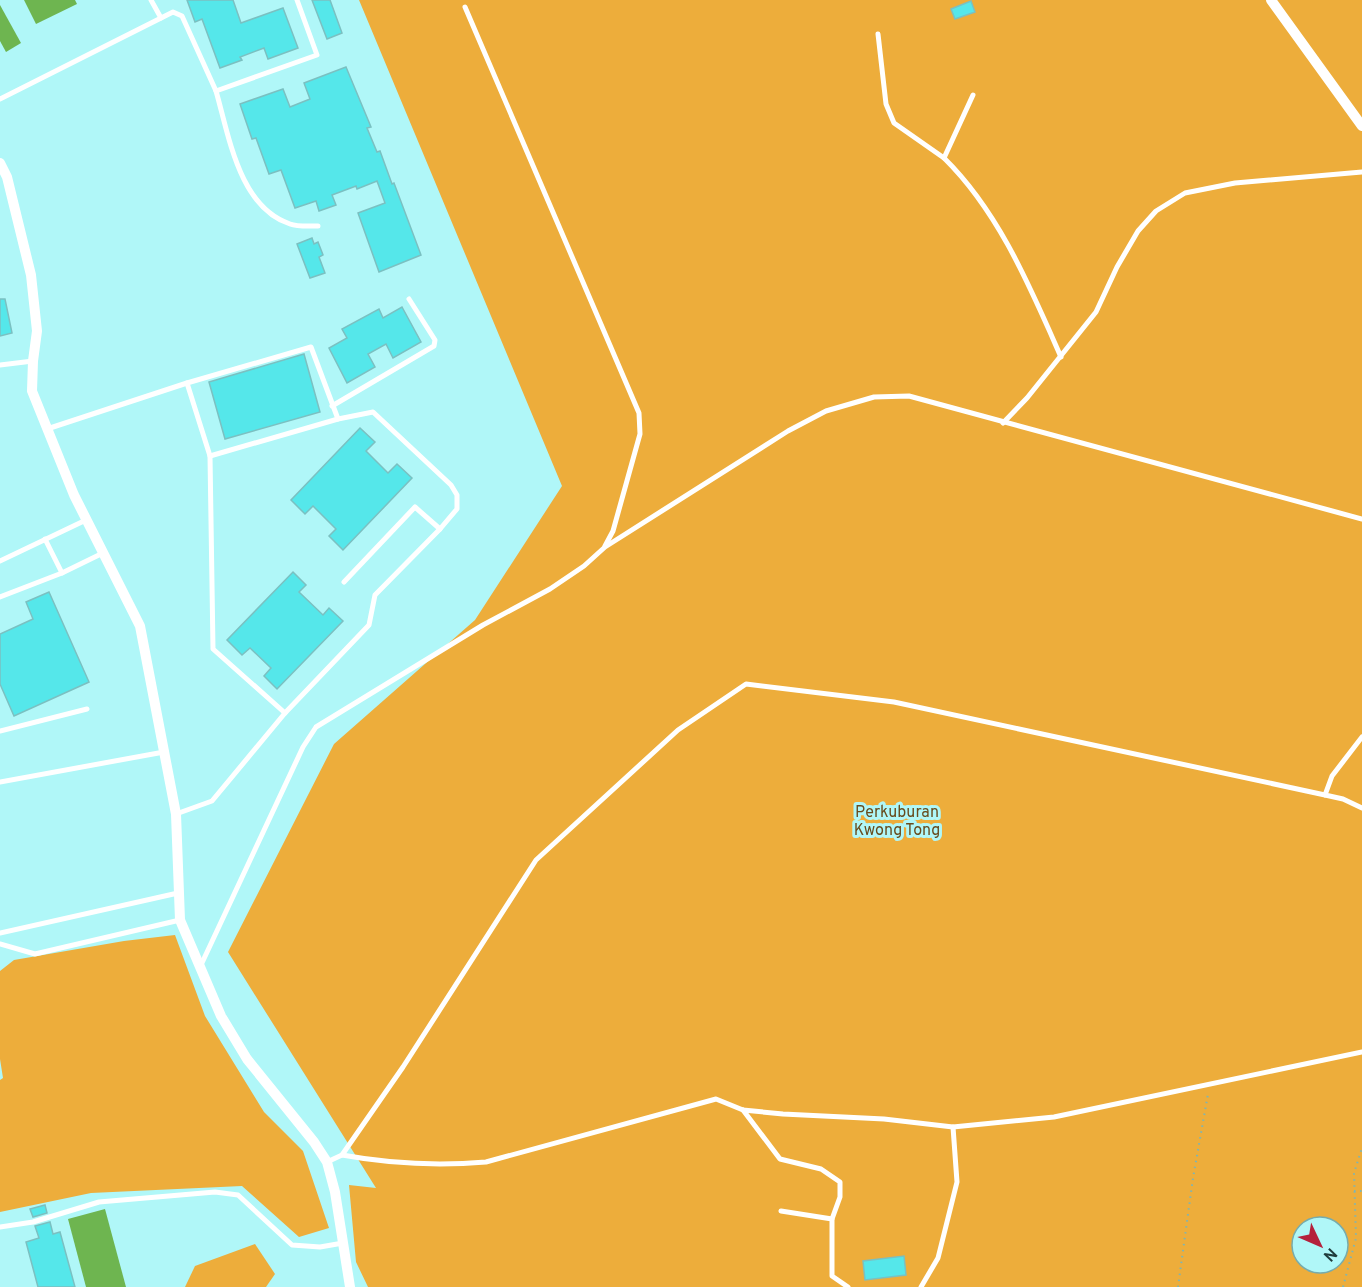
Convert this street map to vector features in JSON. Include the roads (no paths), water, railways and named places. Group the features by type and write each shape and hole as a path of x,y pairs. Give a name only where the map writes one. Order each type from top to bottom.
{"street":[{"path":"1274,2 1362,126"},
{"path":"0,163 7,177 31,275 37,332 32,391 74,495 140,626 176,814 180,920 221,1016 247,1059 314,1142 327,1162 335,1192 350,1287"}],"lane":[{"path":"151,0 161,18"},
{"path":"216,91 317,54 297,0"},
{"path":"465,7 639,412 640,434 613,531 604,547"},
{"path":"0,99 173,12 182,16 216,91 241,174 257,202 277,219 293,226 318,226"},
{"path":"878,34 886,104 894,123 944,158 965,179 993,220 1025,279 1061,357"},
{"path":"944,158 973,95"},
{"path":"1003,423 1027,398 1096,312 1117,267 1138,231 1156,211 1185,193 1235,183 1362,172"},
{"path":"332,406 434,346 435,340 408,299"},
{"path":"47,429 187,383 311,346 338,419"},
{"path":"0,365 33,361"},
{"path":"187,383 210,456 213,649 285,713"},
{"path":"200,967 303,747 316,727 483,624 550,589 584,566 604,547 788,431 826,411 873,397 909,396 1362,519"},
{"path":"176,814 212,801 285,713 369,626 375,596 457,509 457,495 451,485 373,412 338,419 210,456"},
{"path":"344,582 415,507 440,529"},
{"path":"0,561 86,520"},
{"path":"45,539 62,573"},
{"path":"0,597 62,573 103,552"},
{"path":"327,1162 342,1155 403,1068 536,860 678,730 746,684 894,702 1325,795 1362,808"},
{"path":"0,732 87,709"},
{"path":"1325,795 1332,776 1362,737"},
{"path":"0,782 164,752"},
{"path":"0,933 178,892"},
{"path":"0,944 35,954 180,920"},
{"path":"342,1155 410,1164 449,1165 486,1162 716,1099 743,1110 884,1119 953,1127 1054,1117 1362,1052"},
{"path":"743,1110 780,1159 821,1169 840,1182 840,1197 832,1219 832,1276 848,1287"},
{"path":"921,1287 938,1258 957,1182 953,1127"},
{"path":"0,1227 33,1222 99,1202 216,1192 238,1195 292,1245 320,1247 343,1242"},
{"path":"780,1212 832,1219"}],"park label":[{"name":"Perkuburan Kwong Tong","path":"897,822"}]}
